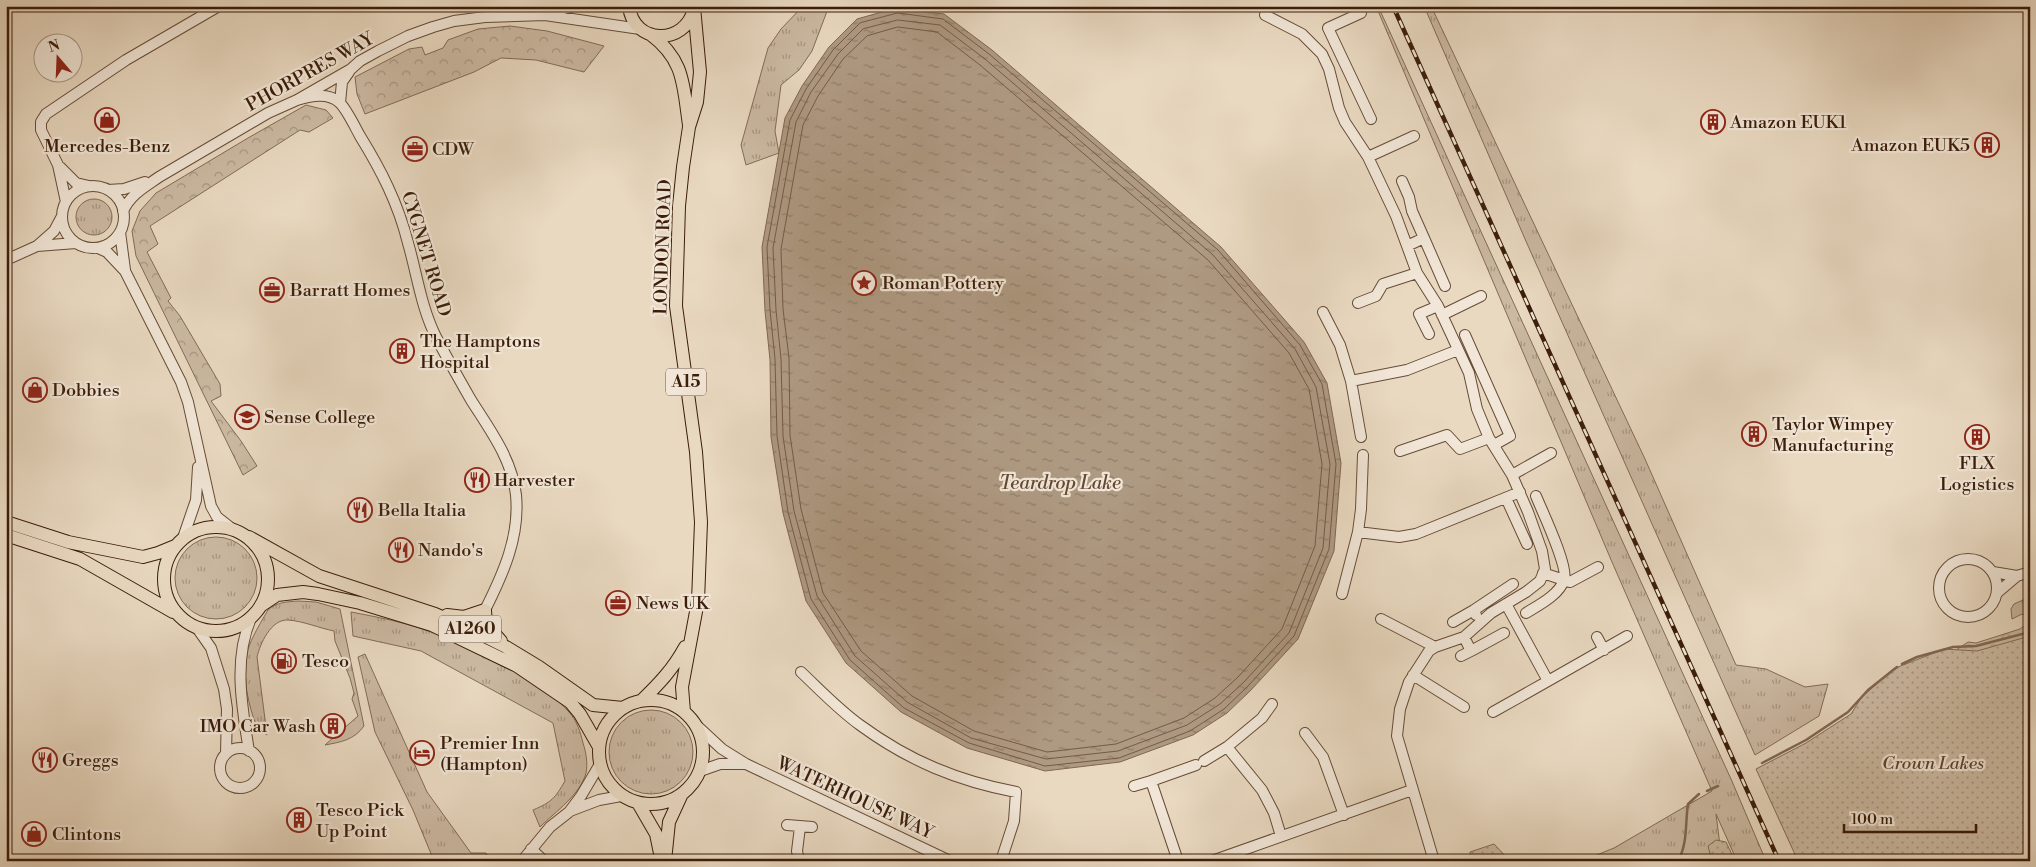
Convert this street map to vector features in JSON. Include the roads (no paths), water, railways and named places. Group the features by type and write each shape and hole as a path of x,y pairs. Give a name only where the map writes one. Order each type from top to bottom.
{"main road":[{"name":"A15","path":"629,6 634,21 645,32 670,36 679,32 686,25 692,16 694,6"},
{"name":"LONDON ROAD","path":"684,712 682,687 698,601 701,522 696,452 676,306 678,206 690,127 697,102 700,72 694,6"},
{"name":"LONDON ROAD","path":"645,32 668,50 679,70 690,127"},
{"path":"6,522 68,542 143,557 158,554 201,528 211,526 231,528 248,537 259,548 266,561 269,576 267,591 262,605 251,618 239,626 225,630 210,631 196,628 177,614 80,559 6,535"},
{"name":"A1260","path":"248,537 319,576 435,614 506,647 594,705 623,708"},
{"path":"177,614 169,602 164,588 165,566 179,542"},
{"name":"A1260","path":"262,605 277,595 303,592 360,603 432,625 517,666 570,702 580,714 599,747"},
{"path":"435,614 464,617 485,610 488,628 506,647"},
{"name":"LONDON ROAD","path":"641,701 664,680 674,667 690,636"},
{"path":"656,700 671,704 684,712 695,724 702,739 704,755 700,771 692,785 681,796 653,805 638,803 621,796 608,782 600,764 599,747 603,732 611,718 623,708 641,701 656,700"},
{"path":"665,861 670,822 681,796"},
{"path":"638,803 656,834 661,861"}],"street":[{"path":"66,202 58,165 41,130 46,114 126,60 219,6"},
{"name":"PHORPRES WAY","path":"123,211 134,194 159,176 268,113 297,100 352,69 360,61 408,36 454,21 485,17 544,14 573,6"},
{"path":"1361,13 1328,28 1371,119"},
{"name":"PHORPRES WAY","path":"544,14 645,32"},
{"path":"1265,15 1302,34 1322,54 1329,69 1339,108 1345,122 1368,157 1396,216 1417,272 1440,311 1469,373 1478,409 1492,441 1520,492 1542,551 1545,569 1540,581 1480,622 1464,637 1429,651 1412,675 1400,709 1397,736 1434,861"},
{"path":"268,113 283,102 332,74 360,61"},
{"path":"1329,69 1346,63"},
{"path":"297,100 314,96 325,96 340,104 342,82 352,69"},
{"name":"CYGNET ROAD","path":"340,104 382,172 398,208 420,296 435,336 498,443 512,472 517,517 514,543 498,584 485,610"},
{"path":"1368,157 1414,136"},
{"path":"58,165 76,183 108,190 115,196 123,211 124,218 120,232 115,239 98,248"},
{"name":"PHORPRES WAY","path":"108,190 124,189 159,176"},
{"path":"1402,181 1410,197 1412,211 1445,286"},
{"path":"6,260 37,246 54,231 62,216 66,202 73,194 81,189 90,187"},
{"path":"62,216 63,226 68,236 76,243 98,248 106,252 125,270"},
{"path":"120,232 125,270 181,382 188,402 211,506 217,517 231,528"},
{"path":"1407,246 1424,238"},
{"path":"37,246 76,243"},
{"path":"1358,303 1376,296 1383,284 1417,272"},
{"path":"1429,334 1420,314 1440,311 1481,296"},
{"path":"1324,312 1340,345 1351,381 1361,437"},
{"path":"1400,451 1447,435 1460,450 1510,436 1465,335"},
{"path":"1351,381 1407,370 1458,350"},
{"path":"1474,396 1491,391"},
{"path":"179,542 196,500 198,475 195,436"},
{"path":"1512,475 1551,452"},
{"path":"1342,594 1358,532 1361,509 1363,455"},
{"path":"1358,532 1399,537 1416,534 1520,492"},
{"path":"1526,613 1556,593 1565,580 1564,565 1536,496"},
{"path":"1506,498 1527,544"},
{"path":"1968,558 1982,562 1992,572 1997,582 1997,593 1991,606 1979,615 1965,617 1951,612 1942,601 1938,586 1943,573 1953,562 1968,558"},
{"path":"1543,573 1570,582 1598,567"},
{"path":"1992,572 2017,576"},
{"path":"1997,593 2017,576 2030,572"},
{"path":"1453,622 1513,584"},
{"path":"1506,604 1548,681"},
{"path":"1474,610 1480,622"},
{"path":"249,750 237,748 226,754 220,764 221,775 230,785 242,787 252,783 259,774 257,759 249,750 240,671 245,632 251,618"},
{"path":"1381,618 1435,647"},
{"path":"196,628 211,648 224,689 226,754"},
{"path":"1461,656 1504,633"},
{"path":"1493,712 1627,636"},
{"path":"1464,637 1471,651"},
{"path":"1597,637 1604,650"},
{"path":"1412,675 1464,707"},
{"path":"803,677 860,725 902,752 961,779 1016,792 1014,821 1001,861"},
{"path":"1134,786 1200,763 1227,747 1262,718 1272,704"},
{"name":"WATERHOUSE WAY","path":"695,724 722,748 746,764 950,861"},
{"path":"1305,734 1323,757 1344,815"},
{"path":"1227,747 1262,790 1274,813 1281,836"},
{"path":"522,861 550,828 569,812 600,764"},
{"name":"WATERHOUSE WAY","path":"700,771 720,764 746,764"},
{"path":"1151,781 1178,861"},
{"path":"1212,861 1412,790"},
{"path":"569,812 599,800 621,796"},
{"path":"787,824 800,828 812,828"},
{"path":"799,861 797,851 800,828"},
{"path":"531,850 544,861"}],"water":[{"name":"Teardrop Lake","path":"896,8 944,14 992,50 1221,247 1304,342 1327,383 1341,463 1334,551 1298,639 1227,713 1193,735 1120,762 1045,771 967,748 901,712 846,663 806,601 783,513 771,437 770,360 765,311 762,247 785,118 802,86 829,47 857,19"}],"waterway":[{"path":"1902,664 1917,657 1953,647 1976,646 2030,632"},
{"path":"1762,763 1806,740 1848,712 1868,690 1897,667"},
{"path":"1707,791 1718,786"},
{"path":"1678,861 1685,840 1688,804 1699,794"}],"railway":[{"path":"1393,6 1779,861"}],"place":[{"name":"Mercedes-Benz","path":"107,120"},
{"name":"Amazon EUK1","path":"1713,122"},
{"name":"Amazon EUK5","path":"1987,145"},
{"name":"CDW","path":"415,149"},
{"name":"Roman Pottery","path":"864,283"},
{"name":"Barratt Homes","path":"272,290"},
{"name":"The Hamptons Hospital","path":"402,351"},
{"name":"Dobbies","path":"35,390"},
{"name":"Sense College","path":"247,417"},
{"name":"Taylor Wimpey Manufacturing","path":"1754,434"},
{"name":"FLX Logistics","path":"1977,437"},
{"name":"Harvester","path":"477,480"},
{"name":"Bella Italia","path":"360,510"},
{"name":"Nando's","path":"401,550"},
{"name":"News UK","path":"618,603"},
{"name":"Tesco","path":"284,661"},
{"name":"IMO Car Wash","path":"333,726"},
{"name":"Premier Inn (Hampton)","path":"422,753"},
{"name":"Greggs","path":"45,760"},
{"name":"Tesco Pick Up Point","path":"299,820"},
{"name":"Clintons","path":"34,834"}],"park label":[{"name":"Crown Lakes","path":"1933,763"}]}
